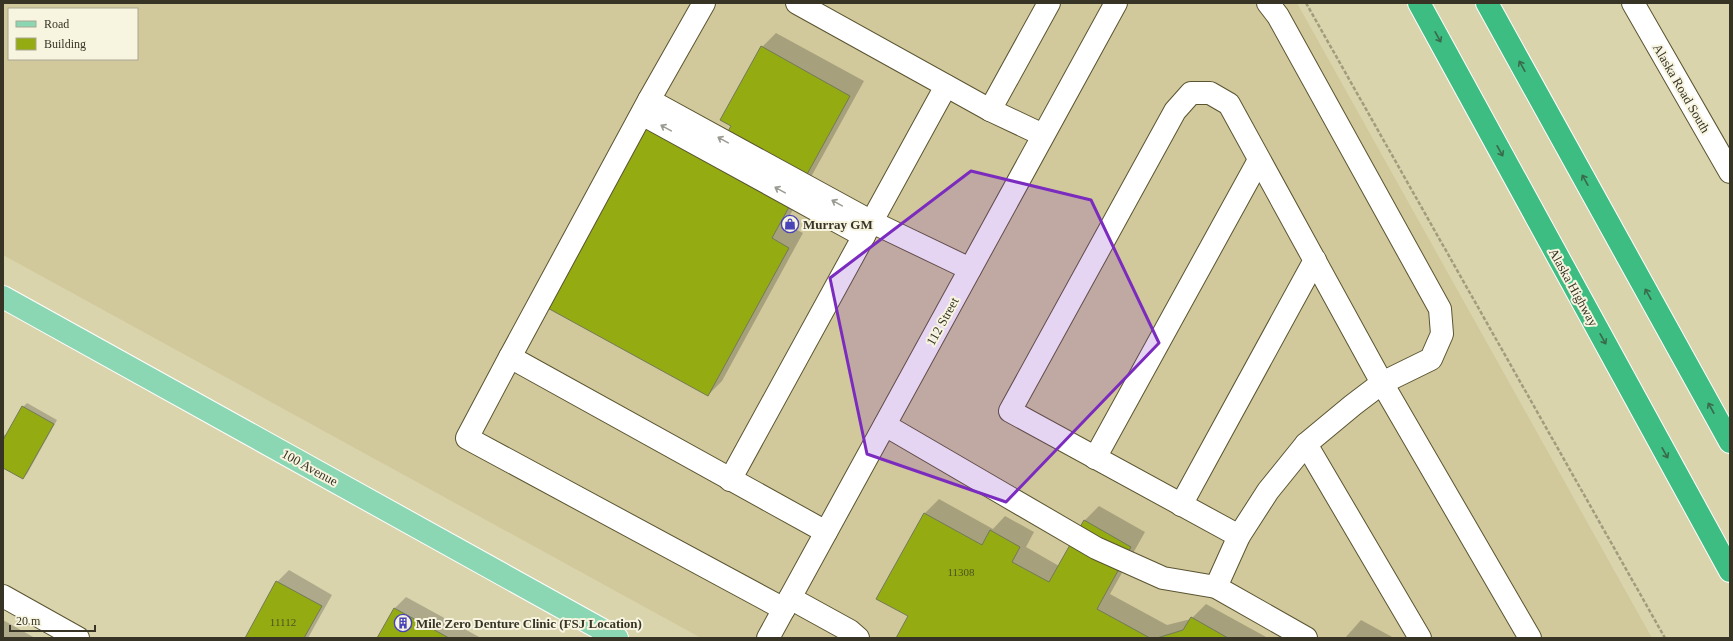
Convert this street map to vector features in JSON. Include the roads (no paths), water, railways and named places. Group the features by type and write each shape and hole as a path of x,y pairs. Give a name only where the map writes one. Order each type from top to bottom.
{"highway":[{"name":"Alaska Highway","path":"1419,3 1730,571"},
{"path":"1487,3 1730,442"}],"main road":[{"name":"100 Avenue","path":"3,297 604,635"}],"street":[{"path":"704,3 467,438 787,604 850,631 858,638"},
{"path":"797,3 990,110 1043,135"},
{"path":"990,110 1049,3"},
{"name":"112 Street","path":"768,638 1116,3"},
{"path":"1216,587 1239,536 1268,490 1306,444 1352,405 1382,384 1431,359 1442,334 1440,309 1278,16 1268,3"},
{"name":"Alaska Road South","path":"1633,3 1730,172"},
{"path":"730,480 946,86"},
{"path":"1239,536 1181,506 1010,410 1175,111 1191,93 1210,92 1229,104 1382,384 1530,638"},
{"path":"646,107 868,229 970,269"},
{"path":"1095,458 1259,160"},
{"path":"1181,506 1314,260"},
{"path":"510,358 826,532"},
{"path":"885,425 1096,548 1163,578 1216,587 1306,638"},
{"path":"1306,444 1420,638"},
{"path":"3,596 78,638"}],"place":[{"name":"Murray GM","path":"790,224"},
{"name":"Mile Zero Denture Clinic (FSJ Location)","path":"403,623"}]}
